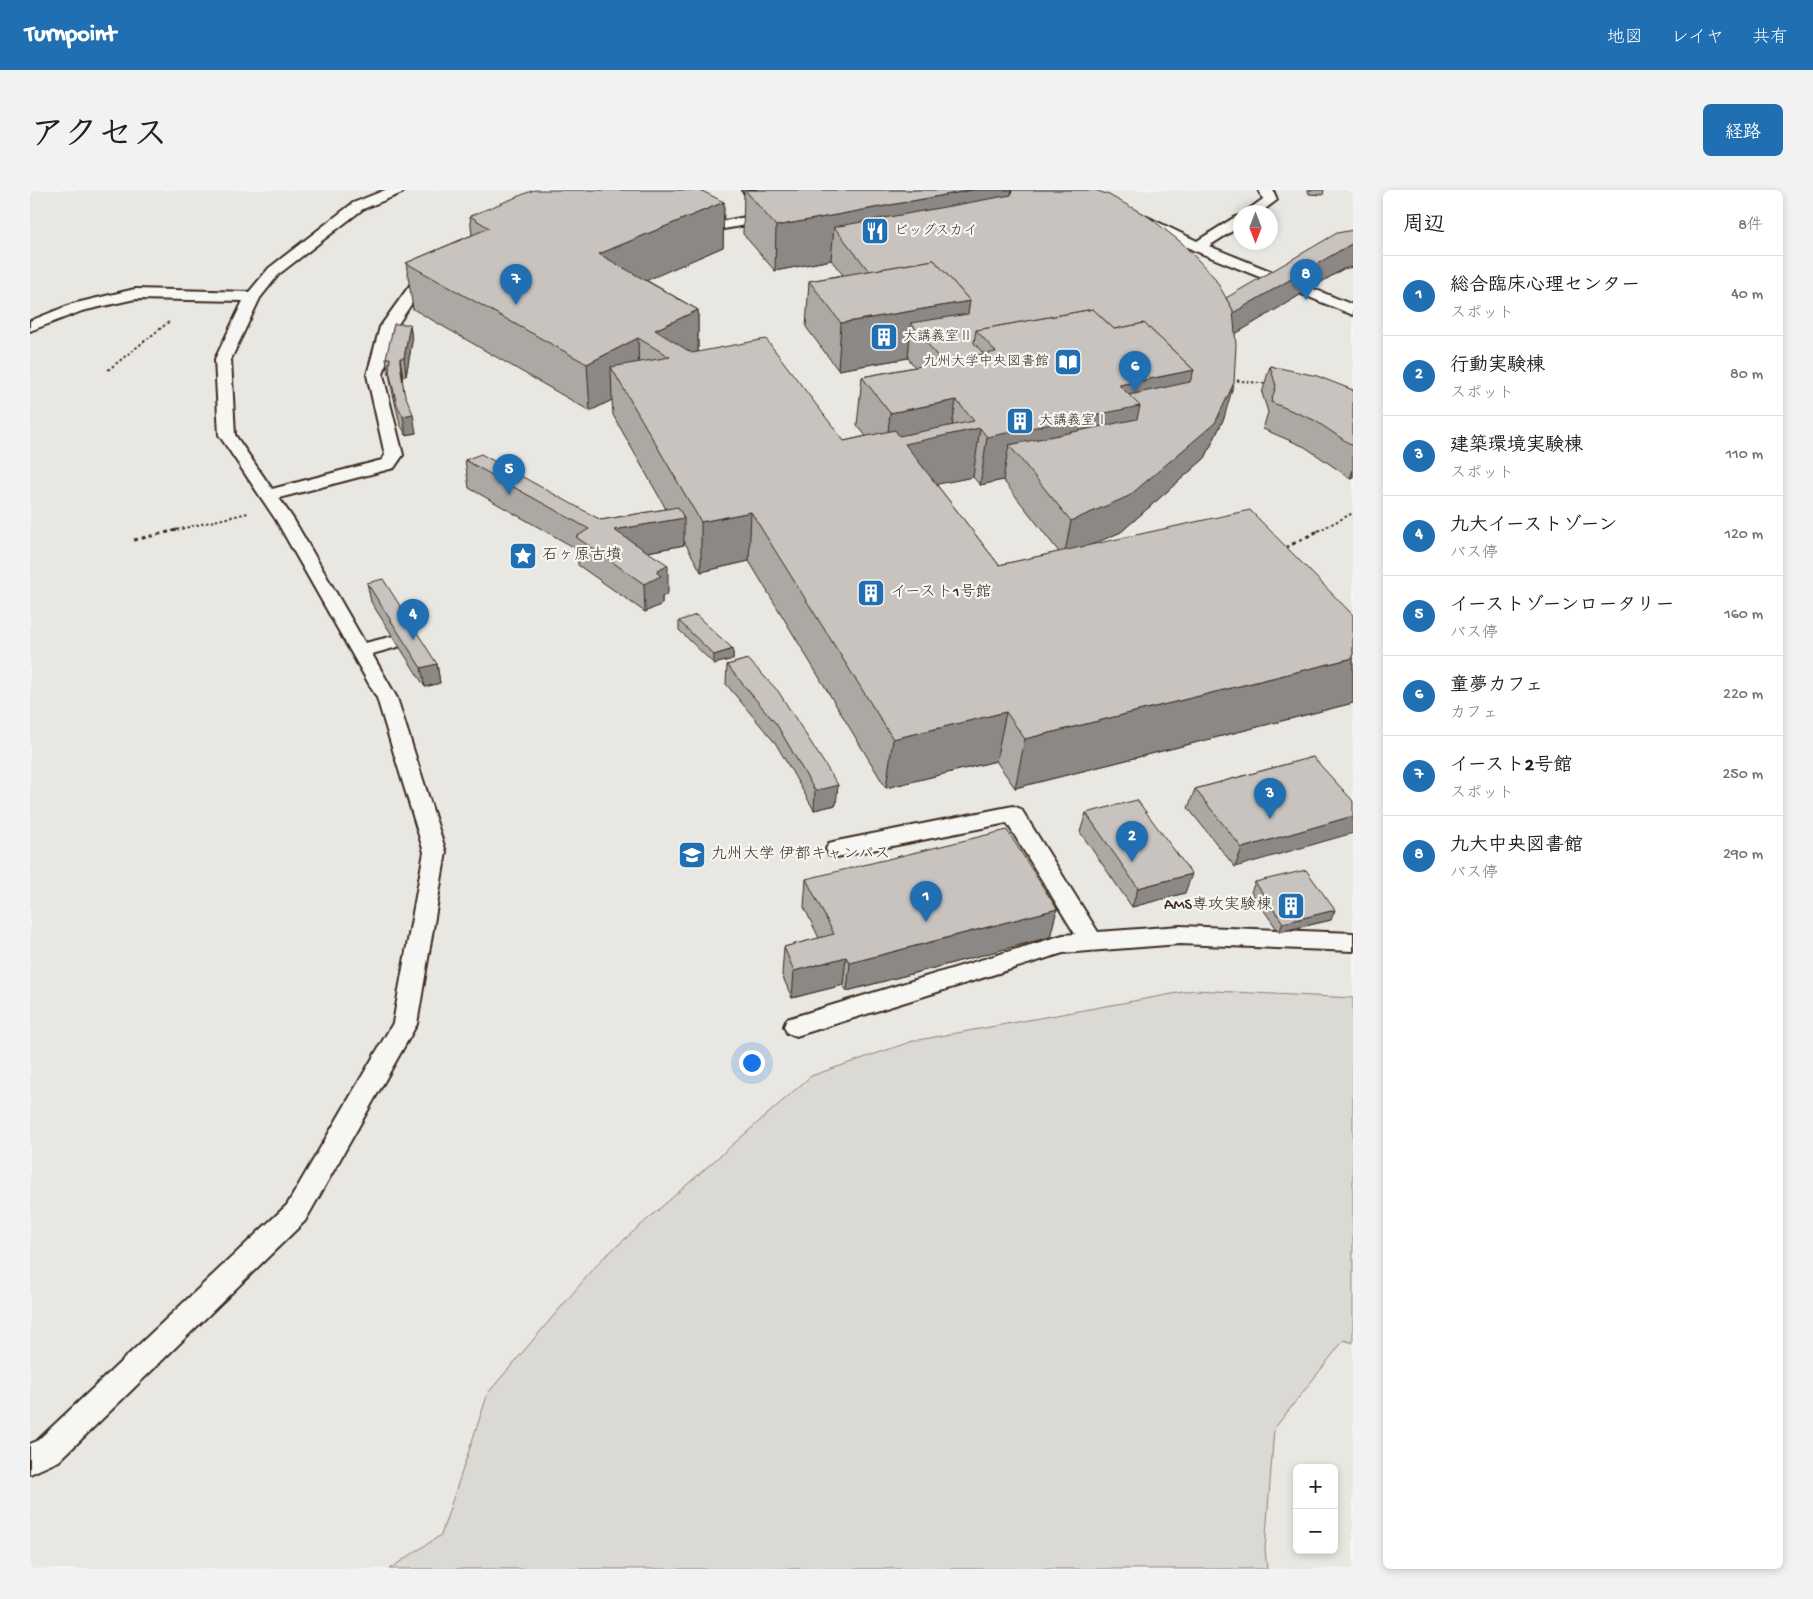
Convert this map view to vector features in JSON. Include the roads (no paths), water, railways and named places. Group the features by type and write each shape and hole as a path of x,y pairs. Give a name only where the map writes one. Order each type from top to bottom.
{"lane":[{"path":"30,1459 48,1451 296,1213 405,1024 435,852 387,698 272,501 227,435 223,359 253,297 274,271 358,206 397,190"},
{"path":"686,216 712,227 771,218 749,190"},
{"path":"1262,205 1270,200 1266,190"},
{"path":"1132,214 1198,247 1353,310"},
{"path":"1198,247 1233,224"},
{"path":"272,501 388,464 394,455 375,375 388,327 415,288 447,264"},
{"path":"30,326 77,307 135,294 253,297"},
{"path":"360,651 394,642"},
{"path":"837,849 1013,814 1092,942"},
{"path":"796,1026 1063,944 1180,935 1352,940"}],"place":[{"name":"ビッグスカイ","path":"875,231"},
{"name":"九大中央図書館","path":"1306,300"},
{"name":"イースト2号館","path":"516,305"},
{"name":"大講義室Ⅱ","path":"884,337"},
{"name":"九州大学中央図書館","path":"1068,362"},
{"name":"童夢カフェ","path":"1135,392"},
{"name":"大講義室Ⅰ","path":"1020,421"},
{"name":"イーストゾーンロータリー","path":"509,495"},
{"name":"石ヶ原古墳","path":"523,556"},
{"name":"イースト1号館","path":"871,593"},
{"name":"九大イーストゾーン","path":"413,640"},
{"name":"建築環境実験棟","path":"1270,819"},
{"name":"九州大学 伊都キャンパス","path":"692,855"},
{"name":"行動実験棟","path":"1132,862"},
{"name":"AMS専攻実験棟","path":"1291,906"},
{"name":"総合臨床心理センター","path":"926,922"}]}
